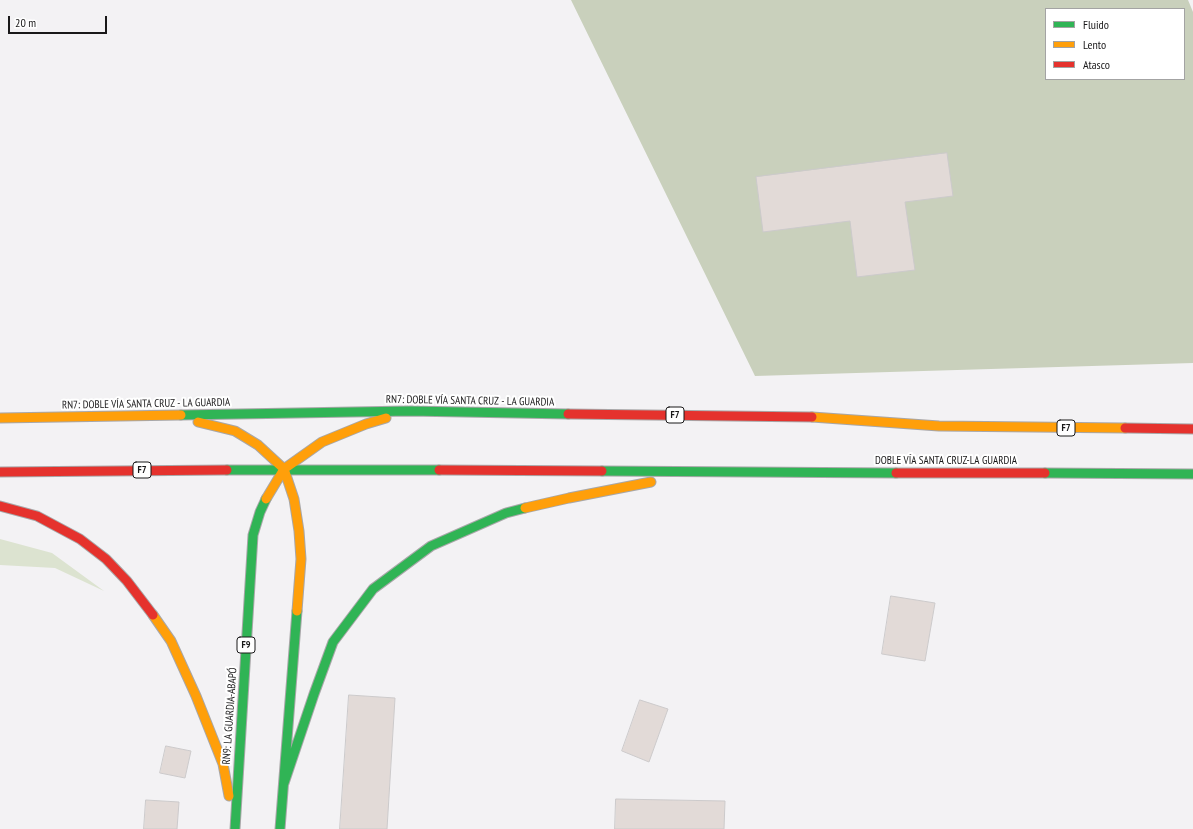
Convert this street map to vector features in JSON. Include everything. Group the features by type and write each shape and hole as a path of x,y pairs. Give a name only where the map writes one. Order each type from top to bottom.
{"highway":[{"name":"RN7: DOBLE VÍA SANTA CRUZ - LA GUARDIA","path":"0,418 410,411 808,417 939,426 1193,429"},
{"name":"RN9: LA GUARDIA-ABAPÓ","path":"235,829 253,535 260,512 268,494 284,469 322,442 366,424 410,411"},
{"path":"173,415 235,431 258,445 284,469 294,499 299,531 301,559 280,829"},
{"name":"F7","path":"0,472 284,469 700,472"},
{"path":"284,783 333,642 373,589 431,546 506,512 700,472"},
{"name":"DOBLE VÍA SANTA CRUZ-LA GUARDIA","path":"700,472 1193,474"},
{"path":"0,506 37,516 80,539 106,559 117,570 150,610 170,641 196,696 223,764 235,829"}],"green space":[{"path":"571,0 1188,0 1193,12 1193,363 755,376"},
{"path":"0,539 52,553 104,591 55,568 0,565"}],"building":[{"path":"947,153 953,196 905,202 915,270 857,277 850,221 763,232 756,177"},
{"path":"891,596 935,603 925,661 882,654"},
{"path":"349,695 395,698 387,829 340,829"},
{"path":"640,700 668,709 649,762 622,751"},
{"path":"166,746 191,751 185,778 160,773"},
{"path":"616,799 725,801 724,829 615,829"},
{"path":"146,800 179,802 177,829 144,829"}],"traffic: fast":[{"path":"181,415 410,411 568,414"},
{"path":"227,470 439,470"},
{"path":"602,471 896,473"},
{"path":"1045,473 1193,474"},
{"path":"235,829 253,535 260,512 266,499"},
{"path":"284,783 333,642 373,589 431,546 506,513 525,508"},
{"path":"280,829 297,611"}],"traffic: slow":[{"path":"0,418 181,415"},
{"path":"812,417 939,426 1125,428"},
{"path":"266,499 284,469 322,442 366,424 386,418"},
{"path":"198,422 235,431 258,445 284,469 294,499 299,531 301,559 297,611"},
{"path":"525,508 651,482"},
{"path":"153,615 171,641 196,696 223,764 229,796"}],"traffic: jam":[{"path":"568,414 812,417"},
{"path":"1125,428 1193,429"},
{"path":"0,472 227,470"},
{"path":"439,470 602,471"},
{"path":"896,473 1045,473"},
{"path":"0,506 37,516 80,539 106,559 127,581 153,615"}]}
